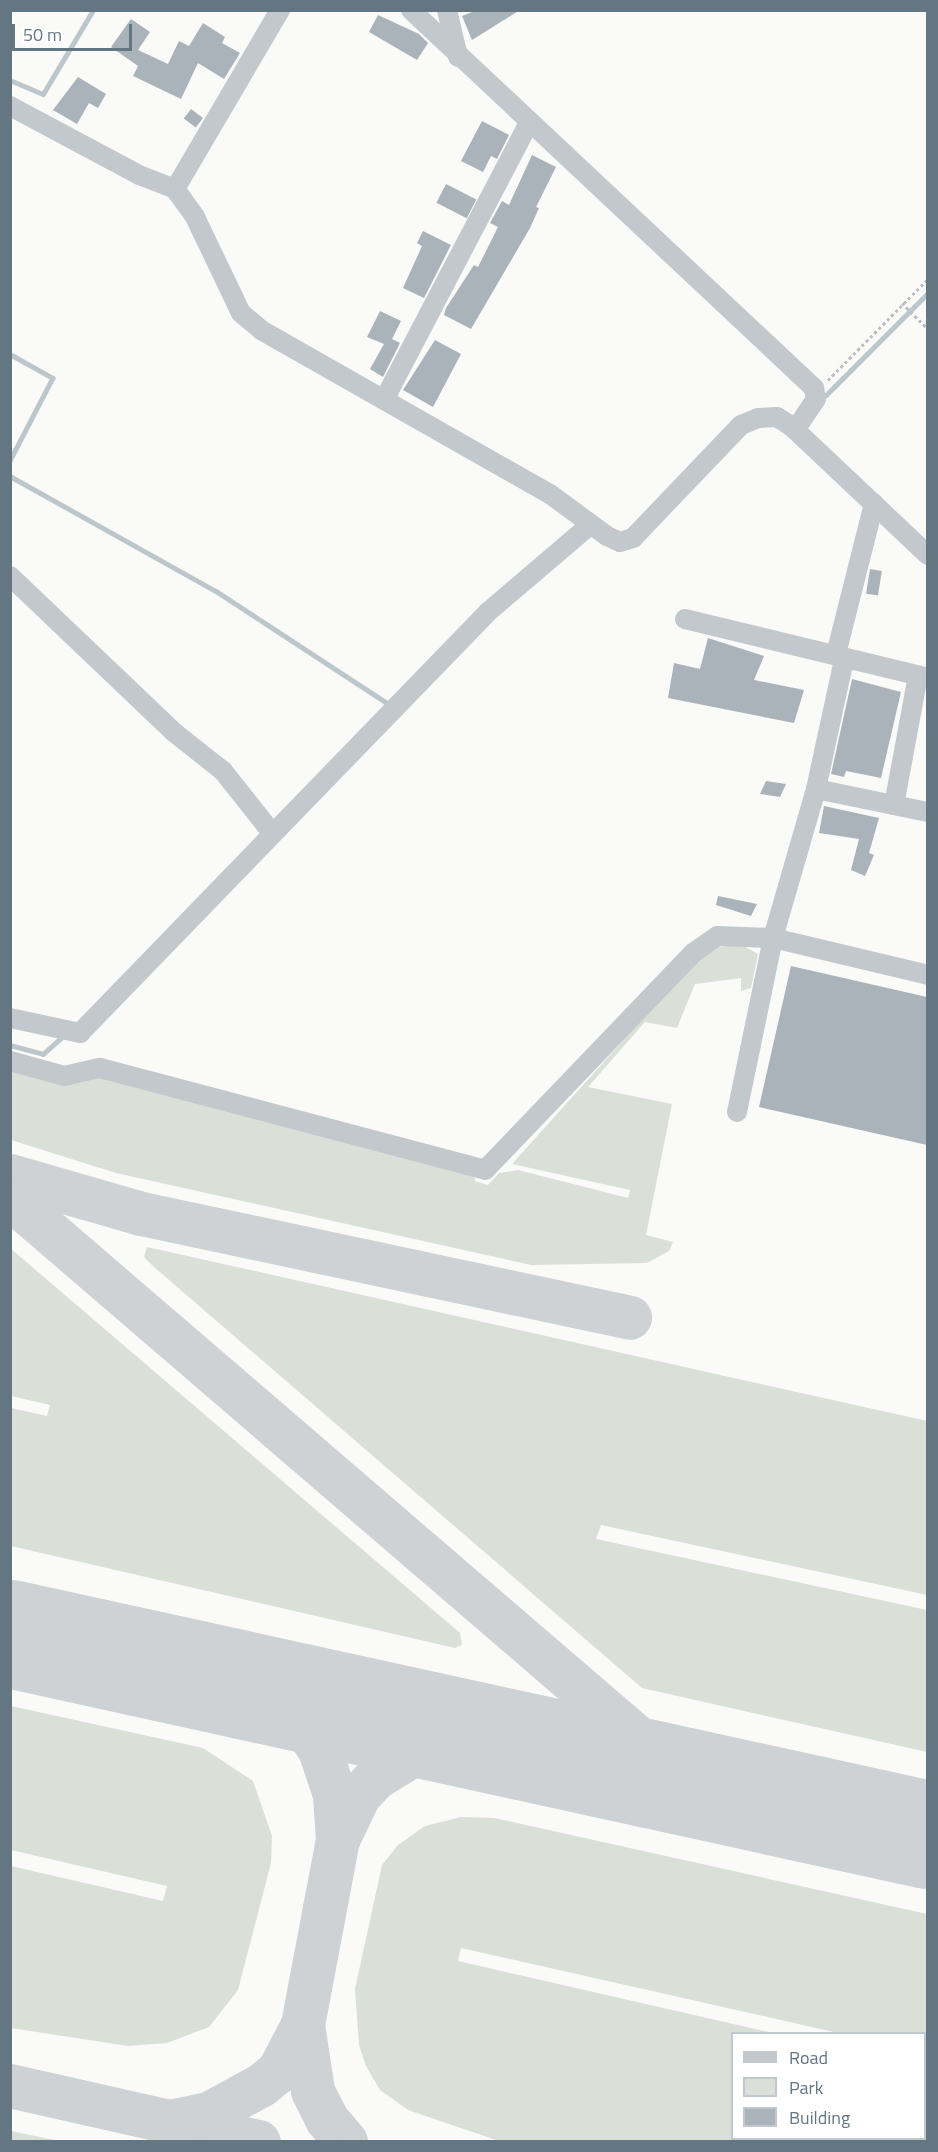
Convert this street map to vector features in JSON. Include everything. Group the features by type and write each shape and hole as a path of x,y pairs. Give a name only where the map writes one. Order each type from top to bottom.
{"street":[{"path":"175,189 280,10"},
{"path":"411,10 458,57 814,388 816,399 795,430"},
{"path":"447,10 458,57"},
{"path":"10,106 139,175 175,189 195,218 241,313 261,330 550,494 620,542 633,538 741,425 777,417 795,430 927,555"},
{"path":"384,400 529,123"},
{"path":"737,1112 773,938 816,789 840,657 874,504"},
{"path":"10,1018 80,1034 488,612 591,524"},
{"path":"10,576 175,733 223,771 273,834"},
{"path":"685,619 923,677 894,805"},
{"path":"816,789 927,812"},
{"path":"10,1061 64,1076 100,1068 485,1170 704,944 717,936 773,938 927,975"}],"path":[{"path":"823,385 927,279"},
{"path":"902,303 927,329"}],"green space":[{"path":"740,944 758,954 751,988 741,991 741,978 695,984 677,1028 645,1022 588,1087 672,1104 646,1235 673,1242 669,1251 647,1263 531,1265 116,1173 11,1140 10,1070 95,1076 474,1174 475,1181 488,1185 499,1173 518,1170 628,1198 630,1190 512,1164 691,965 713,948"},
{"path":"147,1247 927,1421 927,1595 601,1525 596,1539 927,1610 927,1752 642,1688 154,1267 144,1257"},
{"path":"10,1248 460,1633 462,1645 455,1648 11,1546 11,1408 47,1416 50,1405 11,1396"},
{"path":"11,1706 203,1748 253,1781 272,1836 271,1863 238,1990 209,2027 167,2043 128,2046 11,2028 11,1866 163,1901 167,1886 11,1850"},
{"path":"461,1817 494,1818 927,1914 927,2054 926,2032 834,2032 461,1948 458,1961 769,2032 731,2032 731,2140 926,2140 926,2068 927,2141 499,2141 408,2110 380,2090 366,2066 359,2045 355,1989 382,1865 398,1845 425,1826"},
{"path":"11,2131 59,2141 11,2141"}],"building":[{"path":"477,10 520,10 472,40 462,16"},
{"path":"378,15 419,34 428,43 417,60 369,32"},
{"path":"131,19 150,32 138,50 168,64 179,41 189,46 203,23 225,37 222,43 240,53 224,79 198,63 181,99 133,76 138,66 111,47"},
{"path":"78,77 106,94 98,108 89,103 77,124 53,110"},
{"path":"191,109 203,118 196,128 184,119"},
{"path":"482,121 509,135 497,159 491,156 483,172 461,161"},
{"path":"532,155 556,167 536,207 539,208 530,228 471,329 444,315 446,308 474,265 478,267 498,227 490,223 502,201 509,205"},
{"path":"446,184 476,199 467,218 436,203"},
{"path":"423,231 451,245 424,298 403,288 422,246 417,243"},
{"path":"380,311 401,321 392,339 400,343 383,377 370,369 384,344 367,337"},
{"path":"435,340 461,354 433,407 403,390"},
{"path":"870,569 882,571 878,596 866,594"},
{"path":"708,638 764,656 754,680 804,690 794,723 668,698 674,663 700,669"},
{"path":"852,679 901,692 881,778 846,771 844,777 831,774"},
{"path":"766,781 786,784 780,797 760,794"},
{"path":"824,806 879,818 869,853 874,855 865,876 851,870 859,839 819,833"},
{"path":"718,896 757,904 751,916 716,905"},
{"path":"791,966 927,997 927,1145 759,1107"}],"waterway":[{"path":"10,80 43,94 93,10"},
{"path":"825,396 928,293"},
{"path":"10,354 53,378 10,461"},
{"path":"10,476 216,591 389,704 386,707"},
{"path":"10,1045 43,1054 63,1036"}],"taxiway":[{"path":"10,1176 142,1214 630,1318"},
{"path":"10,1198 689,1782"},
{"path":"268,1693 299,1718 320,1750 335,1795 338,1840"},
{"path":"346,2142 327,2119 313,2091 303,2025 338,1840 359,1796 376,1778 433,1743 469,1737"},
{"path":"175,2121 209,2114 262,2085 279,2071 303,2025"},
{"path":"10,2086 259,2142"}],"runway":[{"path":"10,1634 928,1835"}]}
